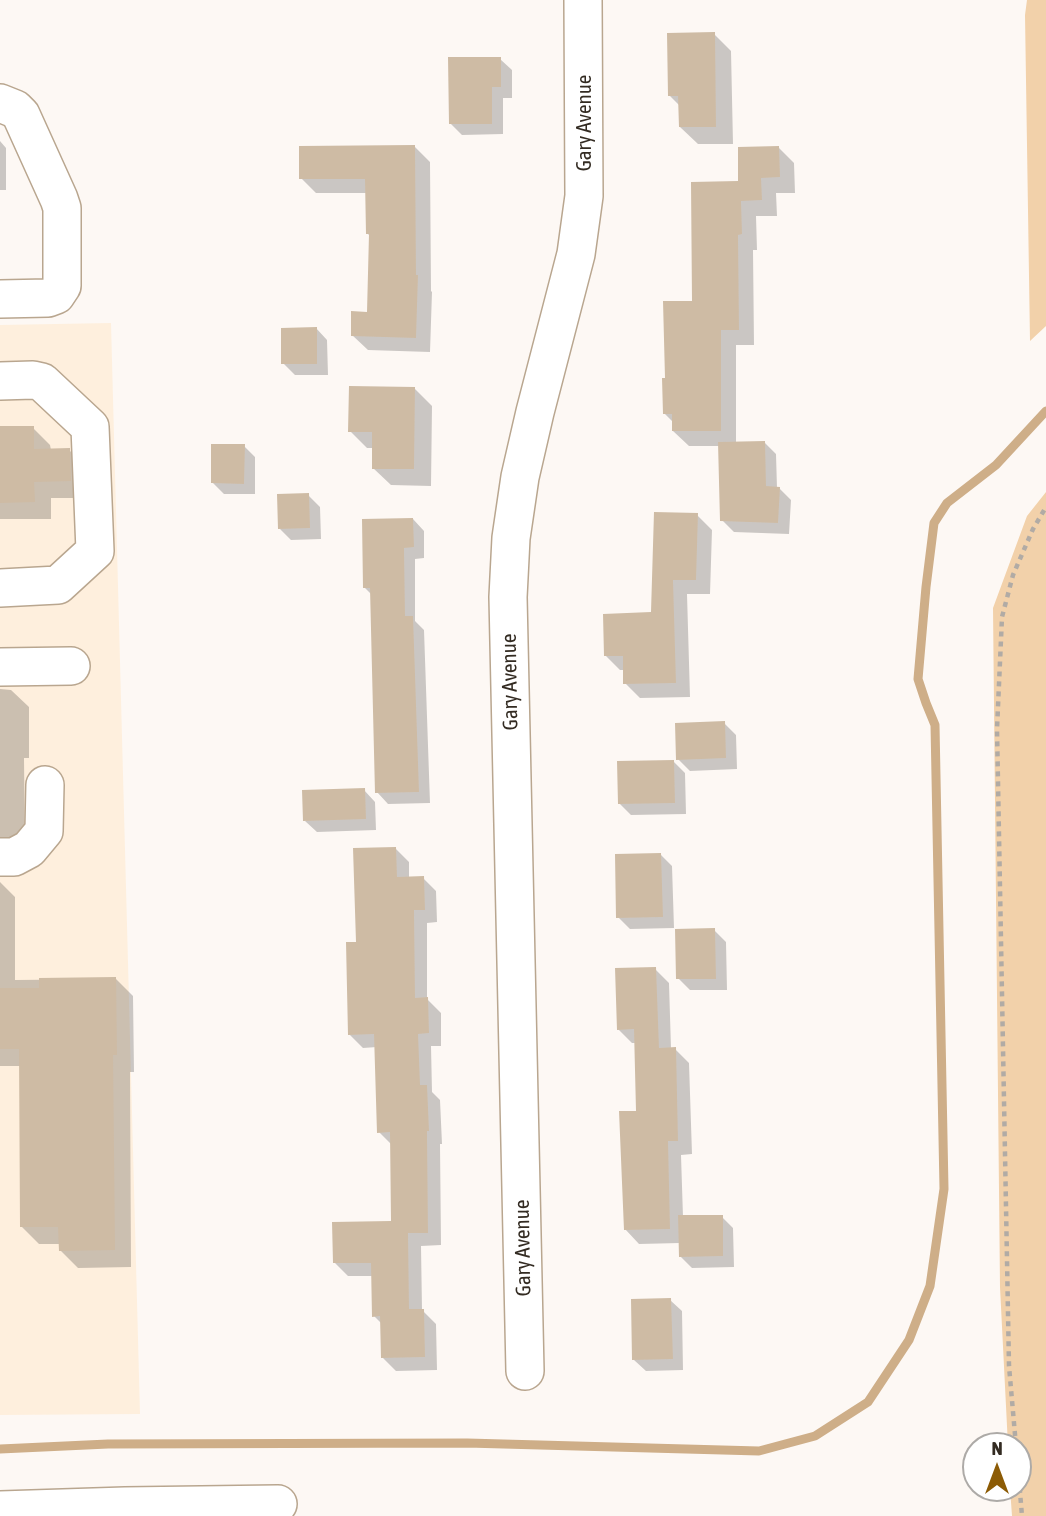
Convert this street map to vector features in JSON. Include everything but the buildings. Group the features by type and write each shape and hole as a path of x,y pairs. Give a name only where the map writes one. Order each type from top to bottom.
{"street":[{"name":"Gary Avenue","path":"526,1371 508,597 511,538 520,477 576,254 584,196 583,0"},
{"path":"0,103 15,109 20,115 59,200 61,286 56,295 48,298 0,299"},
{"path":"0,381 42,382 90,427 96,551 58,585 0,588"},
{"path":"0,667 71,666"},
{"path":"0,857 13,857 29,849 44,831 45,785"},
{"path":"0,1510 278,1504"}],"path":[{"path":"1015,1432 1009,1366 997,729 1002,617 1013,575 1032,529 1046,507"}],"shaded area":[{"path":"1027,0 1046,0 1046,326 1030,341 1025,15"},
{"path":"111,323 140,1414 0,1415 0,325"},
{"path":"1046,492 1046,1516 1012,1516 1011,1502 1032,1502 1032,1432 1007,1432 1000,1287 993,608 1027,516"}],"waterway":[{"path":"0,1449 108,1444 467,1443 759,1451 815,1436 868,1402 909,1340 930,1286 944,1189 935,725 918,679 934,523 947,503 996,465 1046,411"}]}
